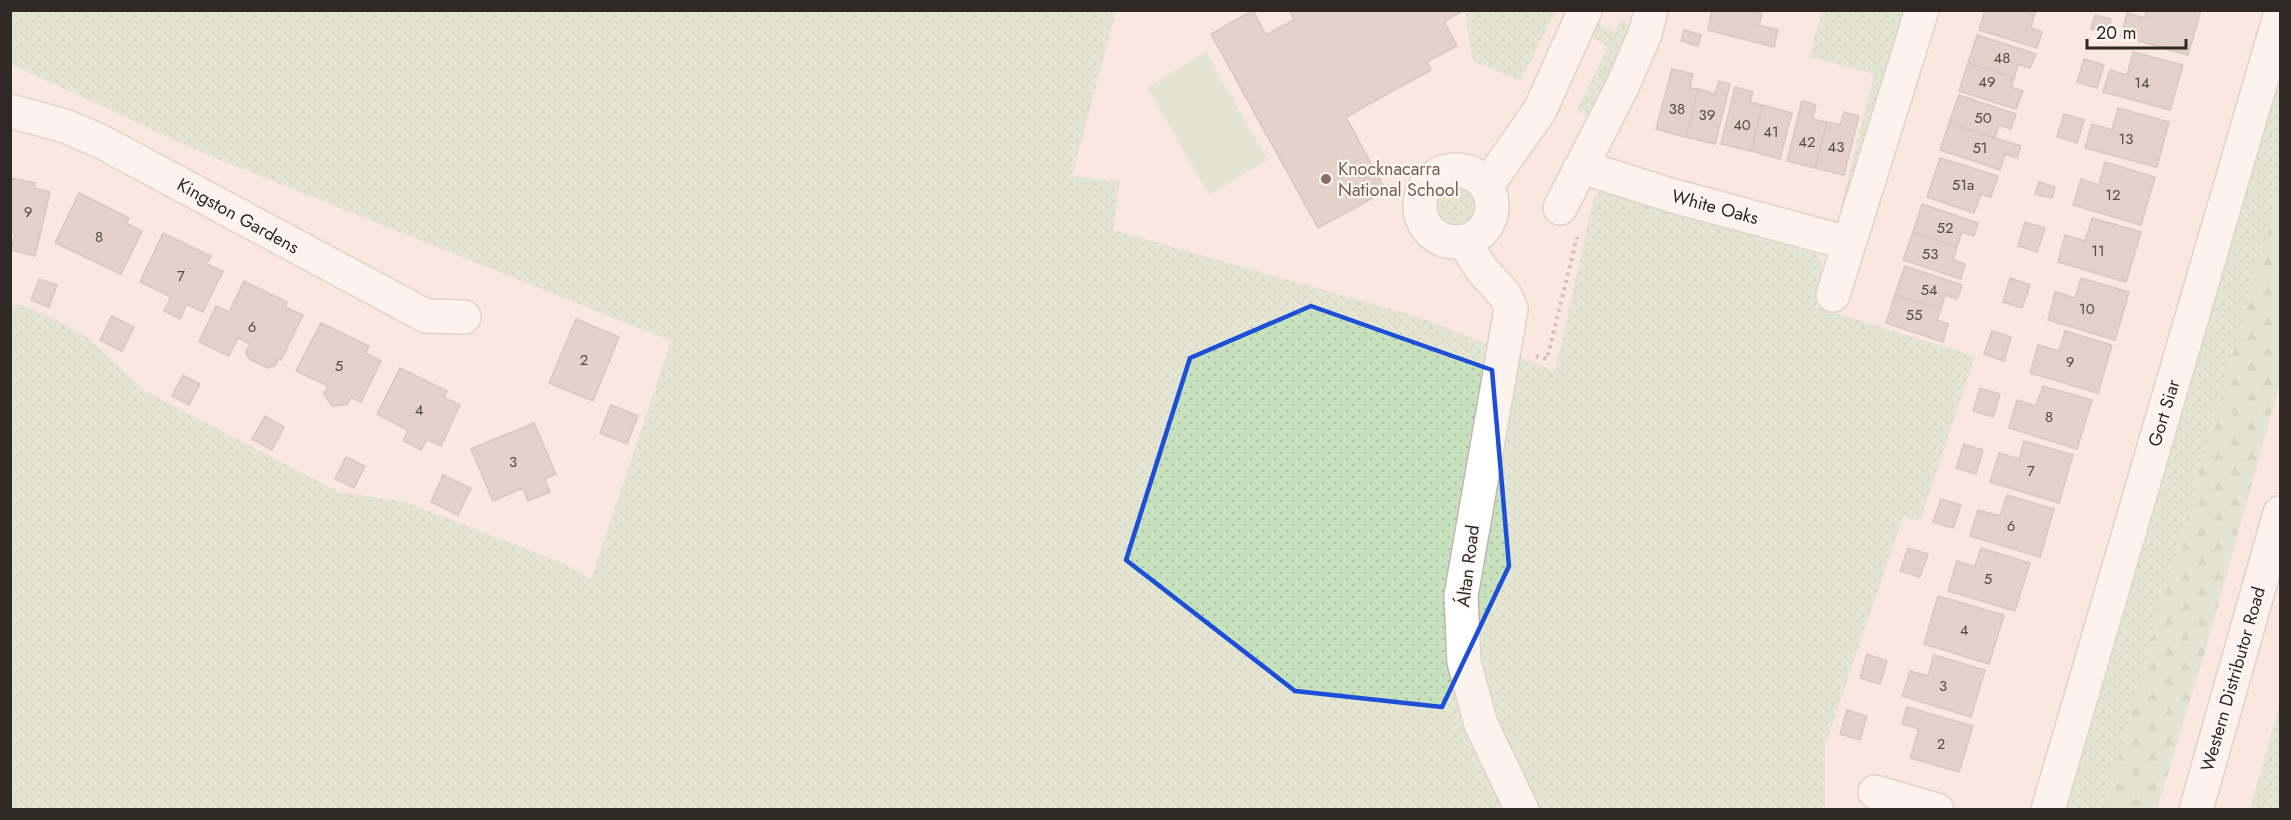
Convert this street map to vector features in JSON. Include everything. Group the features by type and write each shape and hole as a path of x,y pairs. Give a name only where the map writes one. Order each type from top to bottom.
{"street":[{"path":"1486,188 1540,110 1584,10"},
{"path":"1560,208 1636,57 1651,10"},
{"path":"1833,295 1922,10"},
{"name":"Gort Siar","path":"2048,810 2280,16"},
{"name":"Kingston Gardens","path":"10,111 65,126 99,141 426,316 464,317"},
{"name":"White Oaks","path":"1582,167 1661,192 1848,243"},
{"path":"1458,170 1479,179 1486,188 1491,198 1489,220 1483,230 1474,237 1464,241 1443,240 1432,234 1425,226 1420,204 1422,193 1428,183 1437,176 1447,171 1458,170"},
{"name":"Áltan Road","path":"1464,241 1482,270 1505,295 1511,309 1461,596 1464,662 1481,724 1522,810"},
{"name":"Western Distributor Road","path":"2196,810 2280,513"},
{"path":"1875,792 1937,810"}],"path":[{"path":"1504,350 1547,359 1582,220 1560,208"}],"highlighted area":[{"path":"1311,306 1492,370 1509,566 1442,707 1295,691 1126,560 1190,358"}],"green space":[{"path":"11,10 1116,11 1072,176 1120,181 1113,230 1419,317 1555,371 1594,197 1601,191 1611,191 1811,249 1817,255 1823,269 1816,307 1975,356 1920,521 1903,517 1825,746 1825,809 11,809 11,305 23,305 86,336 145,391 339,492 406,502 560,562 591,579 671,341 198,151 11,64"},
{"path":"1470,10 1556,11 1521,81 1473,61 1465,14"},
{"path":"1822,11 1907,11 1845,205 1840,210 1874,74 1809,57"},
{"path":"1620,20 1627,21 1628,32 1588,116 1577,110 1608,47 1591,36 1596,25 1600,24 1615,32"},
{"path":"1206,52 1268,160 1209,195 1147,87"},
{"path":"2280,71 2280,189 2104,809 2064,810"},
{"path":"1456,184 1472,191 1479,207 1472,223 1456,230 1440,223 1433,207 1440,191"},
{"path":"2280,189 2280,383 2207,645 2157,809 2104,809"},
{"path":"2280,703 2280,809 2250,809"}],"building":[{"path":"1253,10 1266,35 1294,20 1289,10 1464,10 1444,22 1457,46 1427,62 1431,70 1346,117 1386,191 1318,228 1211,34"},
{"path":"1712,10 1750,10 1762,14 1759,25 1778,30 1774,47 1708,30"},
{"path":"1985,10 2019,10 2034,16 2031,28 2042,32 2037,48 1979,30"},
{"path":"2019,10 2036,10 2034,16"},
{"path":"2147,10 2201,10 2188,55 2121,36 2127,13 2145,18"},
{"path":"2095,15 2111,19 2108,33 2091,29"},
{"path":"1684,30 1701,35 1698,46 1681,41"},
{"path":"1977,35 2036,54 2030,68 2018,64 2014,78 1968,63"},
{"path":"2133,52 2183,65 2170,110 2103,92 2110,70 2127,75"},
{"path":"2084,59 2104,65 2097,88 2077,82"},
{"path":"1968,63 2014,78 2011,87 2023,91 2016,109 1959,91"},
{"path":"1672,69 1693,74 1690,88 1698,89 1686,137 1656,129"},
{"path":"1719,81 1730,84 1715,144 1686,137 1698,89 1715,94"},
{"path":"1735,87 1753,92 1750,102 1762,105 1751,151 1721,144"},
{"path":"1959,95 2016,114 2011,129 1999,125 1995,138 1949,123"},
{"path":"1802,101 1816,105 1812,119 1827,122 1815,168 1787,161"},
{"path":"1762,105 1792,113 1780,159 1751,151"},
{"path":"2118,108 2169,122 2157,167 2085,148 2092,124 2112,130"},
{"path":"1844,112 1859,116 1844,175 1815,168 1827,122 1840,125"},
{"path":"2064,114 2084,120 2077,143 2057,137"},
{"path":"1949,123 2021,146 2017,158 2005,154 2000,170 1940,150"},
{"path":"1940,158 1998,176 1991,197 1981,194 1974,213 1927,197"},
{"path":"2105,162 2155,177 2141,225 2073,205 2081,179 2099,185"},
{"path":"10,178 35,183 34,188 50,192 35,256 11,250 15,234 10,233"},
{"path":"2039,182 2055,187 2052,198 2035,194"},
{"path":"79,193 129,218 126,223 142,231 121,274 55,243"},
{"path":"1922,204 1978,223 1974,236 1962,232 1957,247 1913,232"},
{"path":"2092,218 2141,232 2126,282 2058,262 2065,235 2085,241"},
{"path":"2025,222 2045,228 2037,252 2018,246"},
{"path":"1913,232 1957,247 1953,260 1965,264 1961,279 1903,260"},
{"path":"163,233 211,256 207,264 223,271 203,312 187,304 180,319 164,311 171,297 140,282"},
{"path":"1905,266 1962,285 1957,299 1945,295 1941,309 1895,295"},
{"path":"2010,278 2030,285 2022,308 2003,302"},
{"path":"2081,278 2129,292 2115,340 2048,320 2055,292 2075,298"},
{"path":"39,279 57,285 49,307 31,300"},
{"path":"244,281 287,302 285,307 303,315 281,360 279,358 275,366 268,368 249,359 246,352 250,344 238,338 229,356 199,342 216,306 229,312"},
{"path":"1895,295 1941,309 1937,320 1948,324 1943,342 1886,323"},
{"path":"112,316 134,327 122,351 100,340"},
{"path":"576,319 619,337 593,401 549,383"},
{"path":"321,323 369,346 366,353 381,361 361,402 351,397 347,405 332,406 324,394 328,386 296,371"},
{"path":"1992,331 2011,337 2004,361 1984,354"},
{"path":"2065,331 2112,345 2098,393 2030,373 2038,345 2059,351"},
{"path":"400,368 447,391 444,397 460,405 441,446 427,439 421,450 403,441 408,430 377,414"},
{"path":"183,375 200,384 189,405 172,396"},
{"path":"2043,386 2092,400 2077,449 2009,428 2017,400 2036,406"},
{"path":"1980,388 2000,394 1993,417 1973,411"},
{"path":"611,405 638,416 627,444 600,433"},
{"path":"265,416 284,427 272,450 252,439"},
{"path":"534,423 556,474 545,479 550,492 528,501 523,488 493,501 471,449"},
{"path":"2024,441 2073,455 2059,503 1990,482 1999,453 2019,459"},
{"path":"1964,444 1983,450 1976,474 1956,468"},
{"path":"346,457 365,466 354,488 335,479"},
{"path":"443,475 471,488 458,515 431,502"},
{"path":"2007,495 2054,509 2040,557 1970,536 1978,510 2000,516"},
{"path":"1941,499 1961,505 1953,528 1933,522"},
{"path":"1908,548 1928,554 1920,577 1900,571"},
{"path":"1981,548 2030,563 2015,611 1948,591 1957,561 1975,567"},
{"path":"1938,596 2004,615 1989,664 1924,644"},
{"path":"1867,654 1887,661 1880,684 1860,678"},
{"path":"1934,655 1985,670 1971,717 1902,696 1910,671 1928,676"},
{"path":"1907,707 1973,726 1959,772 1910,758 1919,729 1902,724"},
{"path":"1847,710 1867,716 1860,740 1840,734"}],"place":[{"name":"Knocknacarra National School","path":"1326,179"}]}
